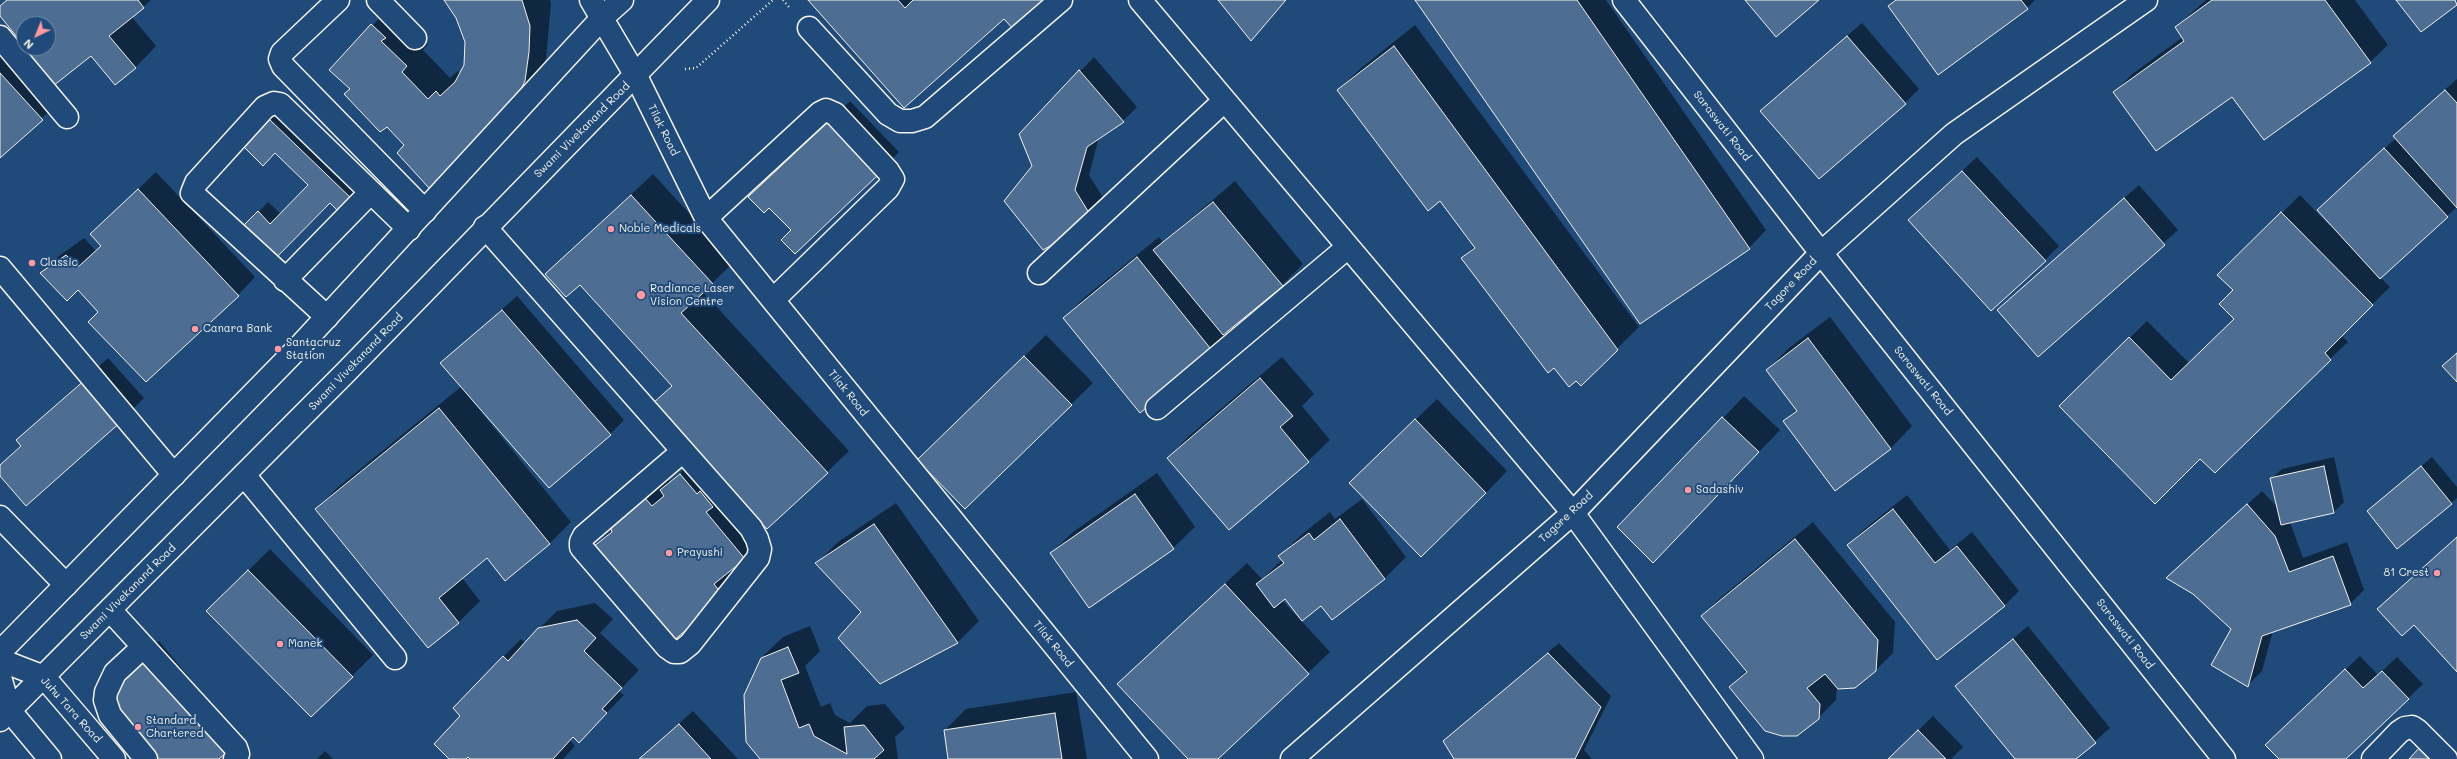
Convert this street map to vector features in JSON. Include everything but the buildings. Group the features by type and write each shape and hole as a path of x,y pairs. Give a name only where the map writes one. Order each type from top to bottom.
{"street":[{"path":"338,0 282,53 280,59 283,66 425,211"},
{"path":"378,0 415,38"},
{"path":"0,652 327,317 409,229 597,9 622,0"},
{"name":"Swami Vivekanand Road","path":"5,716 244,475 485,227 636,76 655,53 708,0"},
{"path":"809,28 888,114 900,121 912,121 925,116 1061,0"},
{"path":"1140,0 1573,513 1752,759"},
{"name":"Saraswati Road","path":"1624,0 1821,253 2224,759"},
{"name":"Tagore Road","path":"1292,759 1573,513 1821,253 1954,134 2146,0"},
{"name":"Tilak Road","path":"597,9 636,76 706,218 1147,759"},
{"path":"0,37 67,117"},
{"path":"1039,273 1224,101"},
{"path":"327,317 192,192 196,183 265,107 274,103 280,104 409,229"},
{"path":"706,218 820,113 826,110 835,114 888,171 893,179 888,188 773,300"},
{"path":"286,280 371,192"},
{"path":"485,227 683,451 751,528 760,550 758,558 690,644 680,652 674,652 667,647 581,547 581,542 584,536 683,451"},
{"path":"1157,408 1348,247"},
{"path":"0,268 174,475"},
{"path":"244,475 395,658"},
{"path":"3,525 66,585"},
{"path":"110,610 236,748 238,754 235,759"},
{"path":"143,647 115,673 106,692 105,700 110,715 146,759"},
{"name":"Juhu Tara Road","path":"0,660 44,677 114,759"},
{"path":"0,677 5,716 50,759"},
{"path":"2372,759 2399,732 2405,728 2412,727 2446,759"}],"path":[{"path":"655,53 668,65 678,69 696,68 773,0"}],"place":[{"name":"Noble Medicals","path":"611,229"},
{"name":"Classic","path":"32,263"},
{"name":"Radiance Laser Vision Centre","path":"641,295"},
{"name":"Canara Bank","path":"195,329"},
{"name":"Santacruz Station","path":"278,349"},
{"name":"Sadashiv","path":"1688,490"},
{"name":"Prayushi","path":"669,553"},
{"name":"81 Crest","path":"2437,573"},
{"name":"Manek","path":"280,644"},
{"name":"Standard Chartered","path":"138,727"}]}
